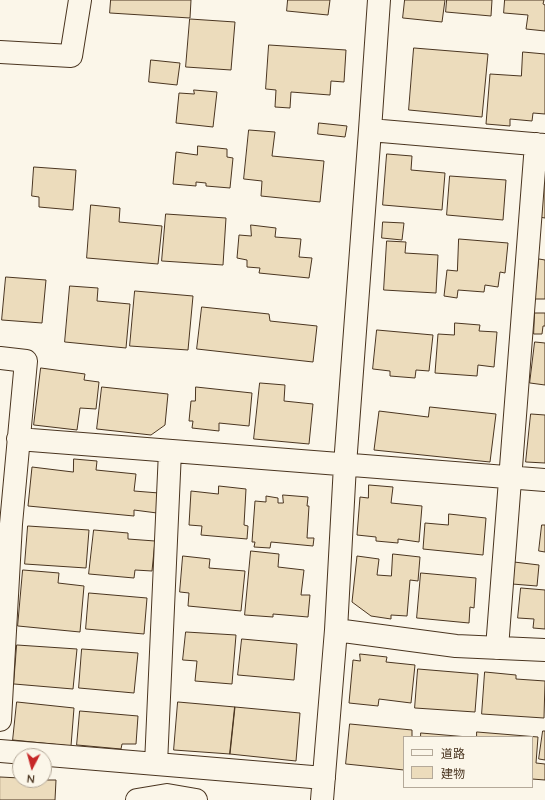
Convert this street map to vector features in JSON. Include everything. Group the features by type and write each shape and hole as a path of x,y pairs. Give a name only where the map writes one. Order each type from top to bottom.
{"street":[{"path":"0,52 71,56 80,0"},
{"path":"322,800 336,630 344,465 379,0"},
{"path":"370,130 541,145 510,477 497,648"},
{"path":"0,358 26,361 18,439 5,524 0,720"},
{"path":"18,439 545,480"},
{"path":"156,764 170,451"},
{"path":"336,630 456,646 545,650"},
{"path":"0,751 324,778"},
{"path":"137,800 166,797 196,800"}],"building":[{"path":"111,0 191,0 190,18 110,13"},
{"path":"288,0 330,0 328,15 287,11"},
{"path":"405,0 445,0 442,22 403,18"},
{"path":"447,0 492,0 491,16 446,12"},
{"path":"505,0 544,0 545,31 526,29 528,15 504,13"},
{"path":"190,19 235,22 231,70 186,67"},
{"path":"269,45 346,50 344,82 331,81 330,95 291,92 290,108 275,107 276,90 266,89"},
{"path":"414,48 488,54 482,117 409,110"},
{"path":"523,52 545,54 545,114 533,113 532,121 510,119 510,126 486,124 490,74 521,76"},
{"path":"151,60 180,63 177,85 149,82"},
{"path":"194,90 217,92 213,127 176,123 179,93 194,94"},
{"path":"319,123 347,126 345,137 318,134"},
{"path":"249,130 275,132 272,156 324,161 320,202 261,196 262,181 244,179"},
{"path":"198,146 227,149 227,157 233,158 230,188 206,186 206,183 196,182 196,186 173,184 176,152 197,155"},
{"path":"387,154 412,156 411,170 445,173 442,210 383,205"},
{"path":"545,166 545,218 539,217"},
{"path":"34,167 76,170 73,210 39,207 39,197 32,196"},
{"path":"450,176 506,180 503,220 447,215"},
{"path":"91,205 120,208 119,222 162,226 158,264 87,258"},
{"path":"166,214 226,218 223,265 162,261"},
{"path":"383,222 404,223 402,240 382,238"},
{"path":"251,225 276,228 275,237 301,239 299,257 312,258 309,278 259,273 260,268 247,267 247,260 237,258 239,235 251,236"},
{"path":"459,239 508,243 505,273 500,272 498,287 485,285 484,292 458,290 457,298 444,296 447,270 457,271"},
{"path":"387,241 406,242 405,253 438,255 436,293 384,290"},
{"path":"539,259 545,260 545,299 535,299"},
{"path":"6,277 46,280 42,323 2,320"},
{"path":"70,286 98,288 97,301 130,304 126,348 65,342"},
{"path":"135,291 193,296 188,350 130,346"},
{"path":"202,307 269,314 270,321 317,326 313,362 197,349"},
{"path":"535,313 545,313 545,326 543,326 542,334 534,334"},
{"path":"455,323 480,325 479,331 497,332 494,367 478,365 477,376 435,373 438,334 454,335"},
{"path":"377,330 433,335 429,371 416,370 415,378 390,376 390,371 373,369"},
{"path":"535,342 545,343 545,385 530,383"},
{"path":"41,368 85,374 84,380 99,382 96,409 80,408 77,430 34,425"},
{"path":"260,383 285,385 284,401 313,404 309,444 254,439"},
{"path":"102,387 168,394 165,425 151,435 97,429"},
{"path":"196,387 252,393 249,426 219,423 219,431 192,428 193,421 189,421 191,401 195,401"},
{"path":"430,407 496,414 490,462 374,450 379,411 428,417"},
{"path":"531,414 545,415 545,463 526,462"},
{"path":"74,459 97,461 96,470 136,474 134,491 159,493 157,513 134,510 134,516 28,506 32,467 73,472"},
{"path":"369,485 393,487 391,503 422,506 419,542 398,539 398,543 376,541 376,537 357,535 360,497 368,498"},
{"path":"219,486 246,489 244,525 248,526 247,539 201,535 202,526 189,525 191,491 218,494"},
{"path":"283,495 308,497 307,506 309,506 307,538 314,538 313,546 271,542 270,548 254,547 255,542 252,542 255,501 266,502 266,496 278,498 278,503 283,503"},
{"path":"449,514 486,518 483,555 423,549 425,523 448,525"},
{"path":"542,525 545,525 545,552 539,551"},
{"path":"28,526 89,530 86,568 25,564"},
{"path":"94,530 128,533 128,539 155,541 152,571 135,570 134,578 89,574"},
{"path":"251,551 279,554 278,567 304,570 301,595 310,595 308,617 273,614 273,617 245,615"},
{"path":"393,554 420,557 418,581 410,580 407,616 391,615 391,619 371,616 352,602 357,556 379,559 377,575 391,576"},
{"path":"183,556 210,559 209,568 245,571 241,611 188,606 189,593 180,592"},
{"path":"514,562 539,565 537,586 512,584"},
{"path":"23,570 59,573 58,583 84,586 80,632 18,626"},
{"path":"421,573 476,578 474,608 470,607 469,623 417,618"},
{"path":"521,588 545,590 545,629 533,628 534,619 518,618"},
{"path":"89,593 147,598 144,634 86,629"},
{"path":"186,632 236,635 232,684 195,681 197,661 183,660"},
{"path":"242,639 297,644 294,680 238,675"},
{"path":"17,645 77,649 73,689 14,684"},
{"path":"82,649 138,653 134,693 79,688"},
{"path":"360,654 387,657 386,662 415,665 411,703 379,699 378,706 349,703 353,660 360,661"},
{"path":"418,669 478,674 475,712 415,708"},
{"path":"485,672 516,675 516,679 545,681 544,718 482,714"},
{"path":"17,702 74,708 71,746 13,740"},
{"path":"178,702 235,707 230,754 174,750"},
{"path":"235,707 300,713 296,761 230,754"},
{"path":"80,711 138,716 136,744 122,744 121,749 77,745"},
{"path":"350,724 412,730 412,736 403,736 403,770 346,764"},
{"path":"543,731 545,731 545,760 539,759"},
{"path":"477,732 526,736 477,736"},
{"path":"421,733 456,736 421,736"},
{"path":"533,737 538,737 536,763 545,764 545,780 533,779"},
{"path":"0,777 12,778 12,788 52,788 52,780 56,780 55,800 0,800"}]}
